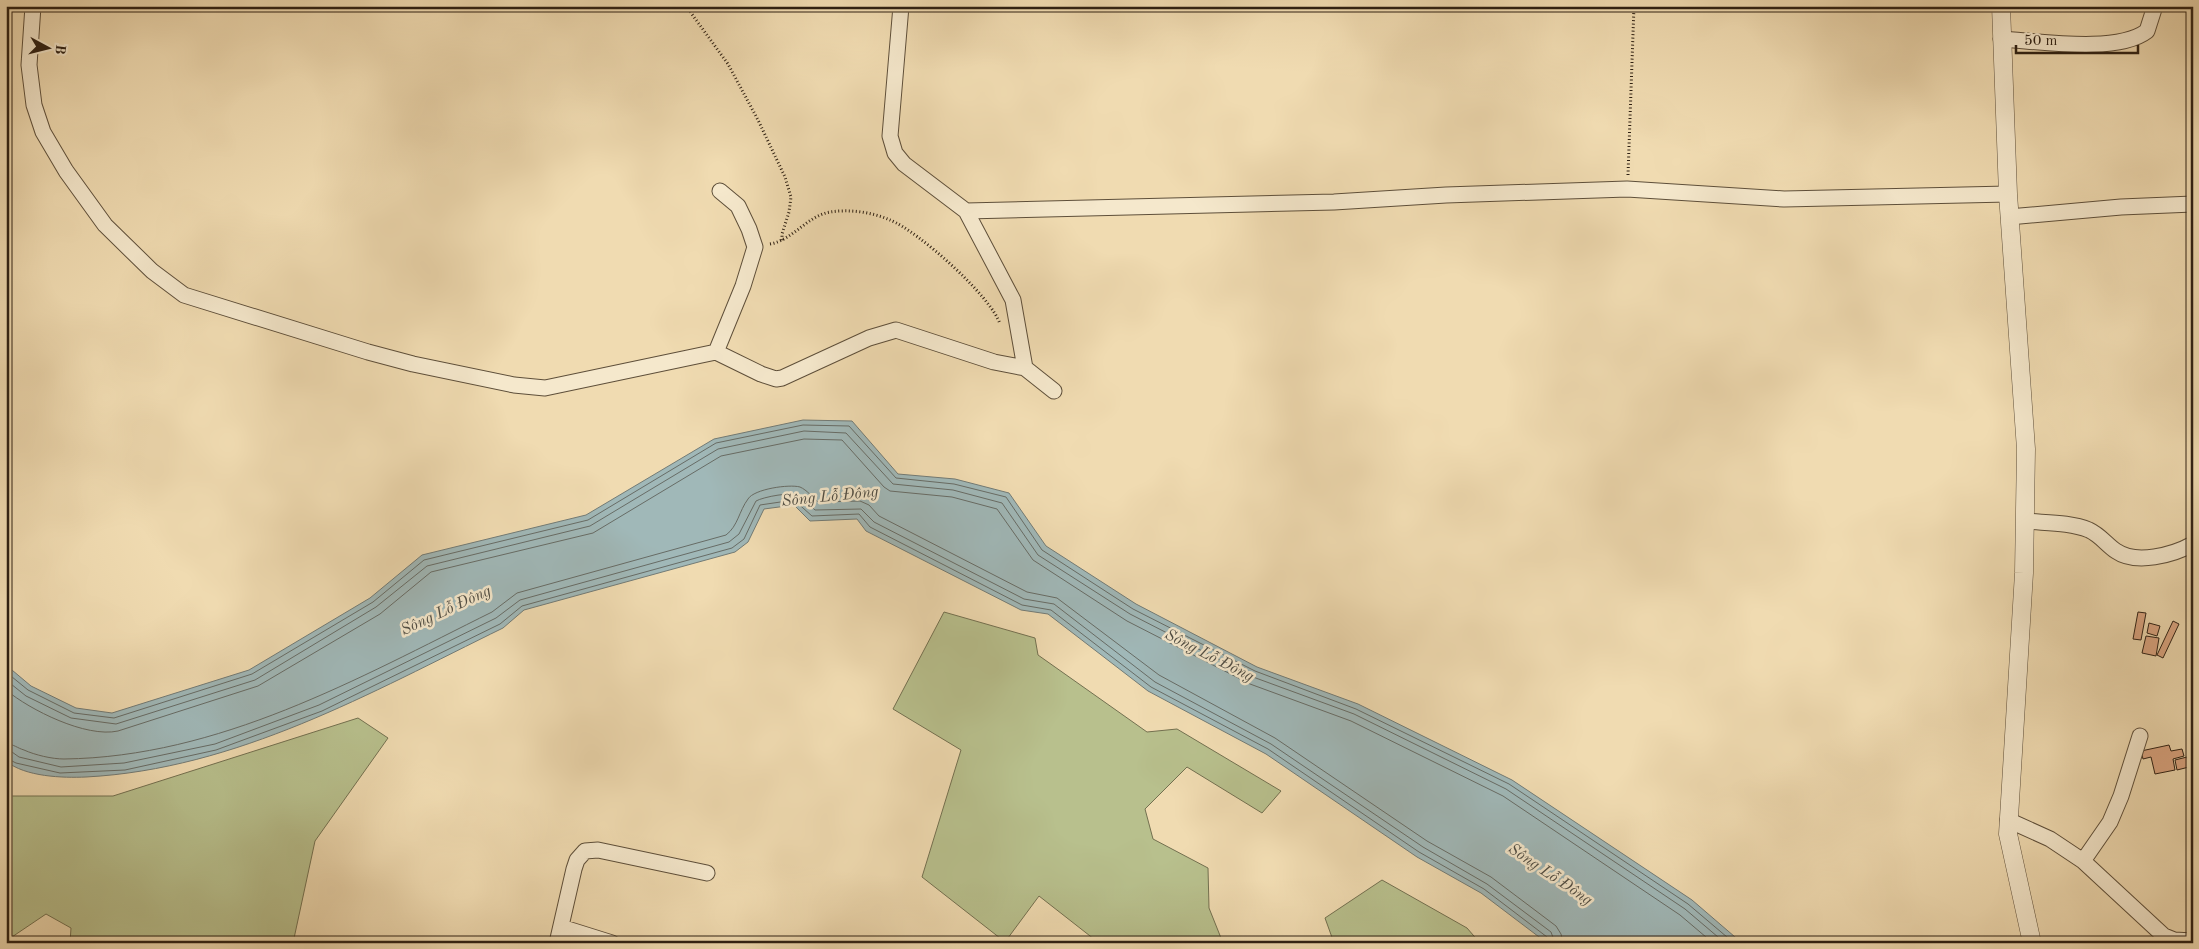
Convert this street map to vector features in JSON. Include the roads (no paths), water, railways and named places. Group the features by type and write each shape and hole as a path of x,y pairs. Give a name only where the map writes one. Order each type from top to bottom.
{"street":[{"path":"34,6 30,43 31,85 42,132 66,171 105,224 152,271 184,294 295,330 414,364 538,388 631,371 716,352 761,374 776,379 869,338 896,330 994,362 1025,368 1054,391"},
{"path":"901,6 891,119 894,152 904,164 966,211 1013,300 1025,368"},
{"path":"2001,6 2000,39 2009,217 2026,449 2024,574 2008,834 2032,943"},
{"path":"2000,39 2098,45 2121,42 2147,31 2155,6"},
{"path":"966,211 1342,202 1446,195 1627,189 1798,199 2008,194"},
{"path":"716,352 743,286 754,247 752,235 741,211 735,202 720,191"},
{"path":"2009,217 2121,207 2193,204"},
{"path":"2025,521 2078,526 2090,530 2118,553 2128,557 2138,558 2167,554 2182,550 2193,544"},
{"path":"2083,861 2110,822 2140,736"},
{"path":"2008,820 2050,839 2083,861 2164,936 2174,940 2193,941"},
{"path":"557,943 574,869 577,860 585,851 598,850 707,873"},
{"path":"561,927 612,943"}],"water":[{"name":"Sông Lỗ Đông","path":"803,420 852,421 898,474 955,479 1009,493 1046,546 1136,604 1257,667 1358,704 1512,780 1692,900 1742,943 1547,943 1481,893 1417,857 1266,754 1148,691 1048,614 1021,610 866,531 857,519 810,521 794,505 764,509 748,542 735,552 524,610 503,628 403,678 301,724 249,743 196,759 142,771 86,777 56,777 34,773 23,770 6,761 6,665 31,686 76,708 112,713 249,670 370,598 422,555 586,515 714,439"}]}
